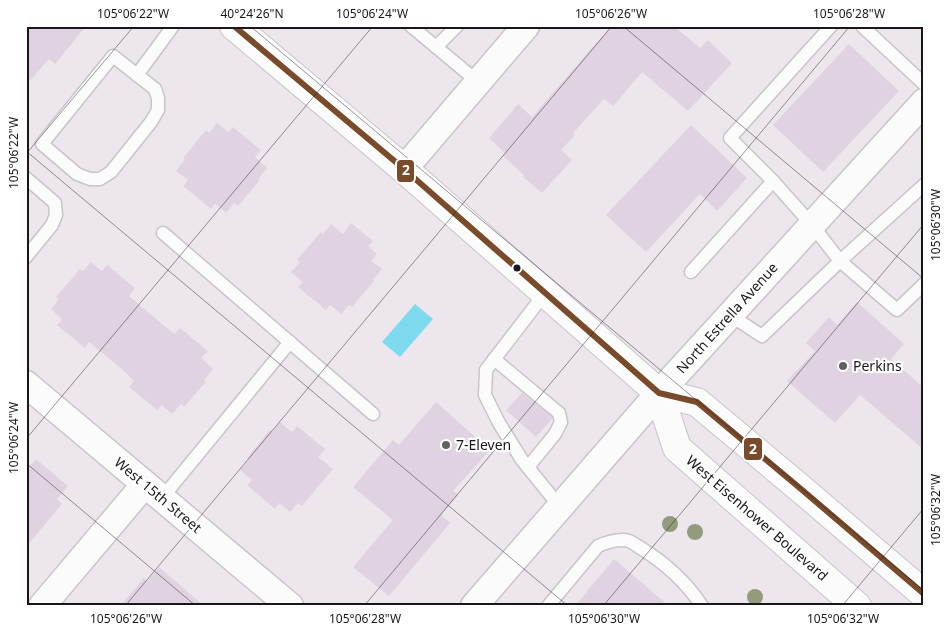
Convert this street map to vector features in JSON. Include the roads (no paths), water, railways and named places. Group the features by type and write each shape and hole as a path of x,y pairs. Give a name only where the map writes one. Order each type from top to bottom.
{"highway":[{"name":"West Eisenhower Boulevard","path":"234,26 404,169 658,394 677,448 857,606"},
{"path":"658,394 698,402 918,585"}],"street":[{"path":"404,169 478,82 516,30"},
{"name":"North Estrella Avenue","path":"474,606 658,394 924,102"},
{"name":"West 15th Street","path":"26,384 290,606"},
{"path":"42,606 154,491"}],"lane":[{"path":"137,75 173,26"},
{"path":"411,26 478,82"},
{"path":"436,47 457,26"},
{"path":"831,26 730,138 773,181 812,225 840,261 897,310 924,284"},
{"path":"862,26 924,84"},
{"path":"114,56 137,75 156,89 158,110 151,122 111,172 100,179 90,179 78,174 42,144 114,56"},
{"path":"26,178 55,203 56,215 52,225 26,257"},
{"path":"691,272 773,181"},
{"path":"730,315 762,336 840,261 924,185"},
{"path":"163,233 373,414"},
{"path":"545,293 486,370 485,395 499,423 528,467 560,507"},
{"path":"154,491 290,342"},
{"path":"494,359 559,413 561,422 555,434 528,467"},
{"path":"548,606 598,546 610,541 628,541 650,554 674,572 691,589 702,606"}],"water":[{"path":"415,304 433,319 400,357 382,342"}],"place":[{"name":"Perkins","path":"843,366"},
{"name":"7-Eleven","path":"446,445"}]}
